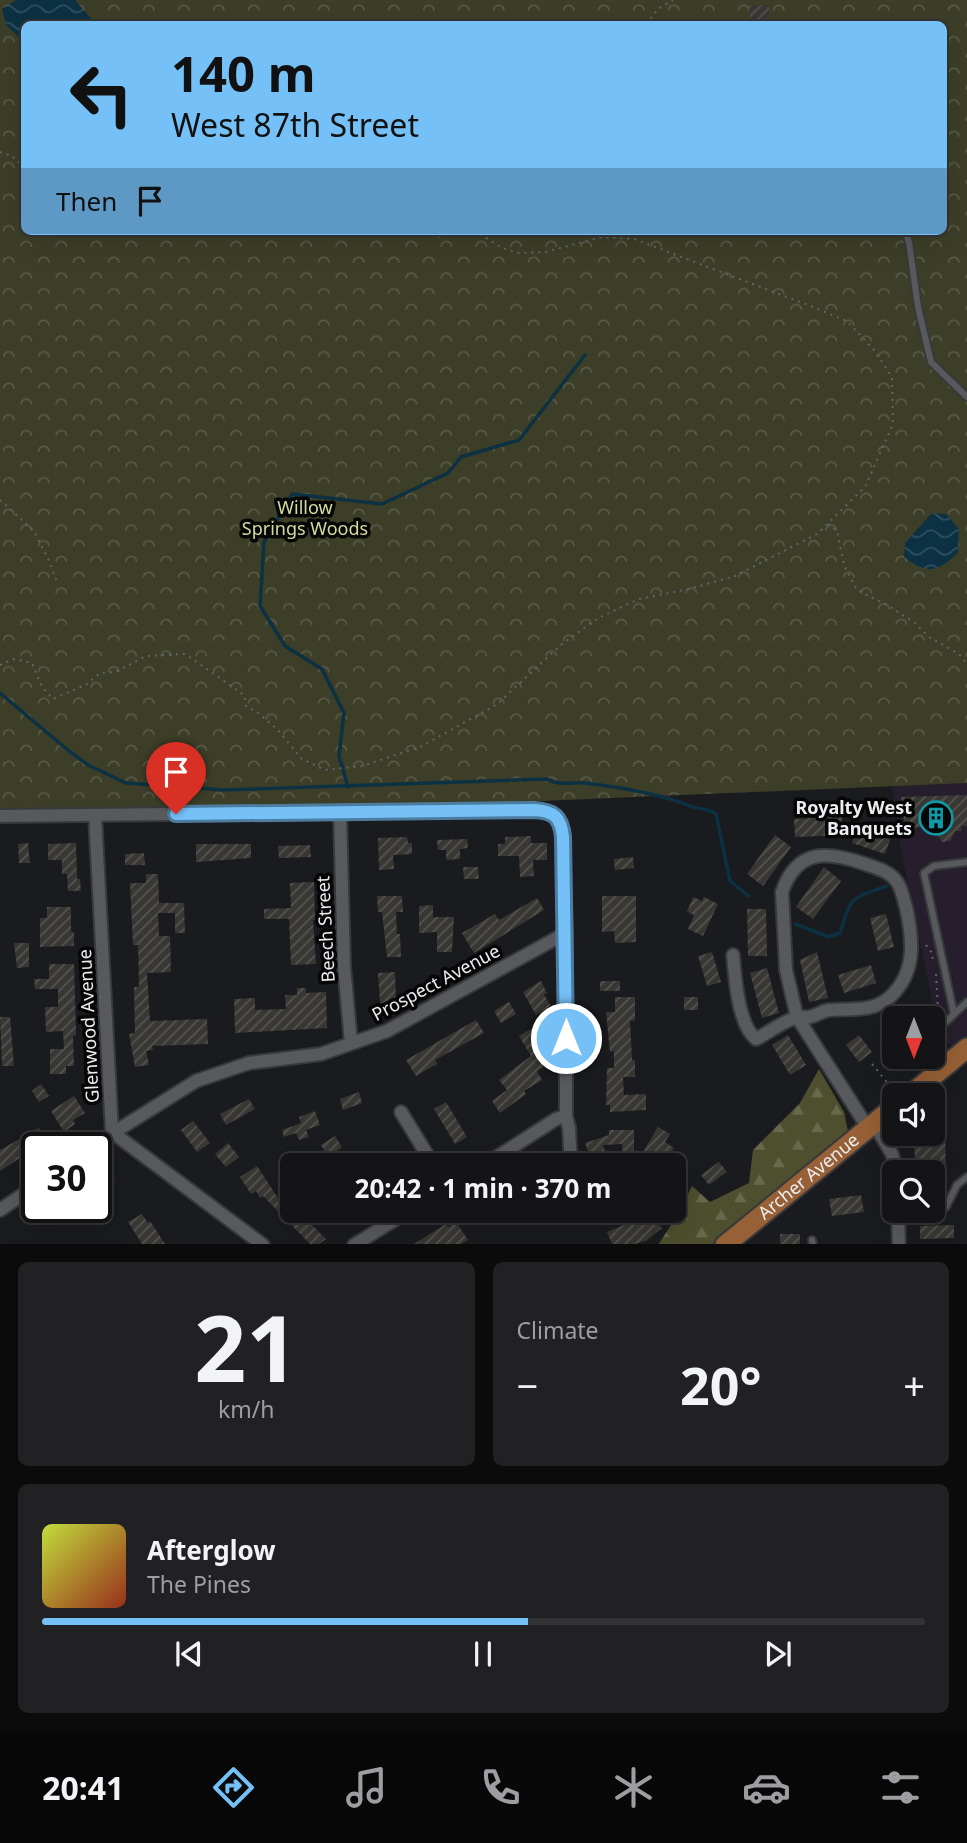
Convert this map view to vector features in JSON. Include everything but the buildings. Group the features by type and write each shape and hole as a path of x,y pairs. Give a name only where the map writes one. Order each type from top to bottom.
{"main road":[{"path":"945,1058 967,1048"},
{"name":"Archer Avenue","path":"733,1242 882,1117"}],"street":[{"path":"0,816 534,810 551,812 562,826 563,837 566,1116 570,1153"},
{"name":"Beech Street","path":"340,813 344,966 351,1043"},
{"name":"Glenwood Avenue","path":"95,815 112,1132"},
{"path":"733,955 741,1009 751,1037 756,1039 797,1017 810,1017 830,1010 854,1012 890,998 902,983 912,954 911,932 902,891 891,875 847,858 827,855 806,860 797,866 786,880 782,892 783,942 789,989 797,1017 894,1160"},
{"name":"Prospect Avenue","path":"112,1132 196,1081 249,1063 283,1061 321,1054 411,1019 566,933"},
{"path":"401,1112 427,1153"},
{"path":"502,1153 556,1119 566,1116"},
{"path":"112,1132 263,1244"},
{"path":"0,1210 21,1196"},
{"path":"354,1244 389,1223"},
{"path":"898,1223 899,1244"}],"lane":[{"path":"906,235 918,307 931,362 967,397"},
{"path":"954,1014 924,873 934,866 967,862"},
{"path":"945,1023 967,1002"},
{"path":"945,1207 957,1185 967,1177"}],"path":[{"path":"648,21 658,9 673,0"},
{"path":"0,152 12,156 21,164"},
{"path":"0,665 14,659 32,663 42,687 53,699 87,684 100,673 115,672 146,656 185,654 244,695 246,706 277,729 302,759 325,770 362,766 420,747 496,705 562,644 598,618 639,599 735,576 817,534 865,486 892,424 892,377 874,350 847,321 634,239 602,237 545,252 519,253 502,248 479,235"},
{"path":"0,500 12,514 34,530 58,585"},
{"path":"828,524 837,531 844,565 858,590 915,623 929,638 959,654 967,664"},
{"path":"926,945 932,953 936,969 938,1006"},
{"path":"872,1064 887,1083"}],"shaded area":[{"path":"967,783 967,1040 956,1049 945,1040 945,1006 933,1006 901,851 892,786"}],"green space":[{"name":"Willow Springs Woods","path":"0,0 967,0 967,783 518,802 0,812"},
{"path":"819,1069 844,1112 849,1137 717,1244 659,1244 672,1223 686,1223 686,1198 692,1186 710,1202 749,1183 753,1150 800,1103"}],"water":[{"path":"16,0 75,0 93,21 21,21 21,39 6,25 2,9"},
{"path":"932,513 946,514 959,529 958,552 945,564 926,569 904,557 905,543"}],"waterway":[{"path":"348,787 339,756 344,713 322,669 285,646 260,606 264,542 292,494 382,504 448,473 461,457 519,440 585,355"},
{"path":"0,693 88,765 126,783 224,790 547,779 560,783 611,786 665,797 716,814 730,881 749,896"},
{"path":"795,924 829,937 840,933 847,911 854,900 887,886"}],"place":[{"name":"Royalty West Banquets","path":"936,818"}],"route":[{"path":"176,814 551,812 562,826 563,837 566,1038"}]}
